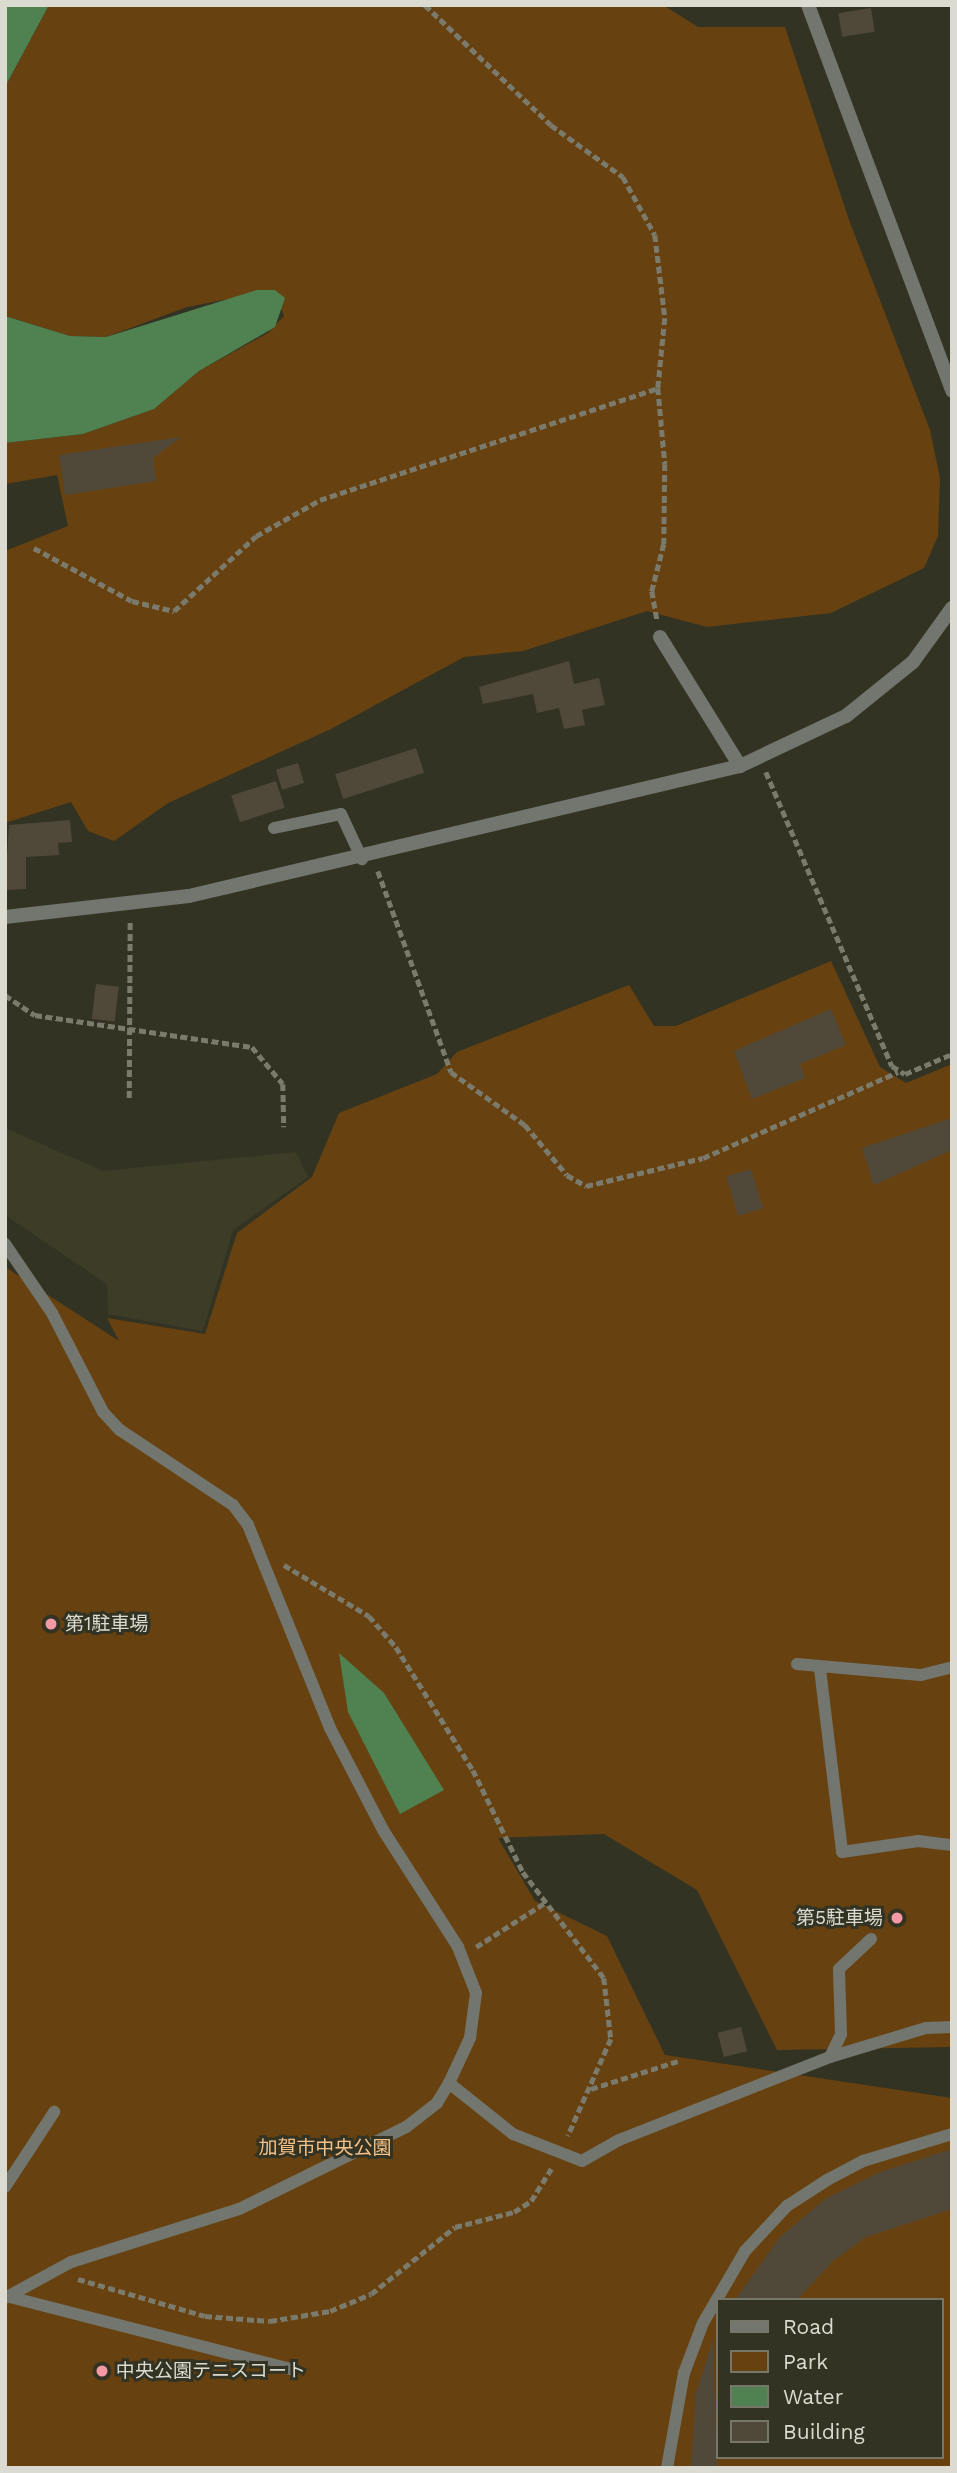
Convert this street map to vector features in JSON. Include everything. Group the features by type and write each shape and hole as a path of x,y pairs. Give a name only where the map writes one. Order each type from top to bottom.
{"street":[{"path":"808,5 952,391"},
{"path":"5,917 131,903 368,858 740,766 856,708 913,662 952,608"},
{"path":"660,638 740,766"}],"lane":[{"path":"274,828 341,814 368,858"},
{"path":"5,1244 39,1291 103,1412 120,1430 233,1505 262,1552 330,1728 383,1830 462,1954 476,1993 470,2038 450,2083 437,2103 406,2127 239,2209 60,2268 6,2297"},
{"path":"797,1664 820,1669 921,1675 952,1667"},
{"path":"820,1669 842,1852 918,1842 952,1845"},
{"path":"830,2057 841,2034 839,1969 871,1939"},
{"path":"450,2083 513,2134 582,2161 619,2140 830,2057 926,2028 952,2027"},
{"path":"5,2187 54,2112"},
{"path":"718,2298 745,2251 787,2207 827,2180 863,2161 952,2134"},
{"path":"6,2297 291,2369"},
{"path":"667,2468 684,2373 703,2323 716,2301"}],"path":[{"path":"425,5 551,125 623,177 655,235 665,318 658,388 664,544 652,591 660,638"},
{"path":"687,5 761,5"},
{"path":"34,548 132,601 174,611 256,536 320,500 658,388"},
{"path":"760,758 898,1072"},
{"path":"368,858 447,1065 525,1125 566,1175 586,1186 703,1158 898,1072 952,1054"},
{"path":"129,1098 131,903"},
{"path":"5,995 36,1015 129,1034 253,1047 283,1084 284,1127"},
{"path":"262,1552 369,1616 396,1647 546,1902 593,1960 611,1999 611,2039 566,2141"},
{"path":"462,1954 546,1902"},
{"path":"591,2088 678,2062"},
{"path":"60,2268 114,2294 205,2316 270,2321 330,2311 371,2294 455,2227 531,2201 555,2162"}],"shaded area":[{"path":"5,1128 103,1171 296,1152 308,1177 233,1230 203,1331 108,1314 107,1284 5,1215"}],"green space":[{"path":"49,5 663,5 698,27 785,27 849,220 930,430 940,478 938,536 924,568 831,613 707,627 647,611 523,651 464,657 331,729 168,803 114,841 88,831 71,802 5,823 5,551 68,526 57,475 5,484 5,443 83,434 154,409 199,371 268,333 284,316 275,290 187,307 106,337 70,336 5,316 5,87"},
{"name":"加賀市中央公園","path":"831,961 880,1067 906,1083 952,1064 952,2047 777,2050 697,1890 604,1834 498,1838 535,1901 607,1936 665,2055 952,2098 952,2468 5,2468 5,1267 119,1341 107,1318 205,1334 237,1233 312,1177 339,1113 437,1074 457,1052 629,985 654,1026 676,1026"}],"water":[{"path":"5,5 49,5 5,87"},
{"path":"257,290 275,290 285,298 275,327 199,371 154,409 83,434 5,443 5,316 70,336 106,337"},
{"path":"339,1653 384,1693 444,1790 400,1814 348,1712"}],"building":[{"path":"871,8 875,32 842,37 838,13"},
{"path":"181,437 153,458 156,481 65,495 59,455"},
{"path":"569,661 574,684 599,678 605,705 582,710 585,725 564,729 559,708 537,713 533,694 483,704 479,687"},
{"path":"416,748 424,773 343,799 335,774"},
{"path":"298,763 304,783 282,790 276,770"},
{"path":"276,781 285,808 240,822 231,796"},
{"path":"70,820 72,842 58,843 59,855 26,857 26,889 5,890 9,825"},
{"path":"96,984 119,987 115,1022 92,1019"},
{"path":"831,1009 846,1045 800,1064 805,1078 752,1099 734,1051"},
{"path":"952,1118 952,1150 874,1185 862,1148"},
{"path":"751,1169 763,1208 738,1216 726,1177"},
{"path":"741,2027 747,2051 724,2057 718,2033"},
{"path":"952,2149 952,2209 866,2237 833,2261 799,2298 736,2298 780,2237 825,2199 880,2172"},
{"path":"713,2340 717,2468 691,2468 696,2393"}],"place":[{"name":"第1駐車場","path":"51,1624"},
{"name":"第5駐車場","path":"897,1918"},
{"name":"中央公園テニスコート","path":"102,2371"}]}
